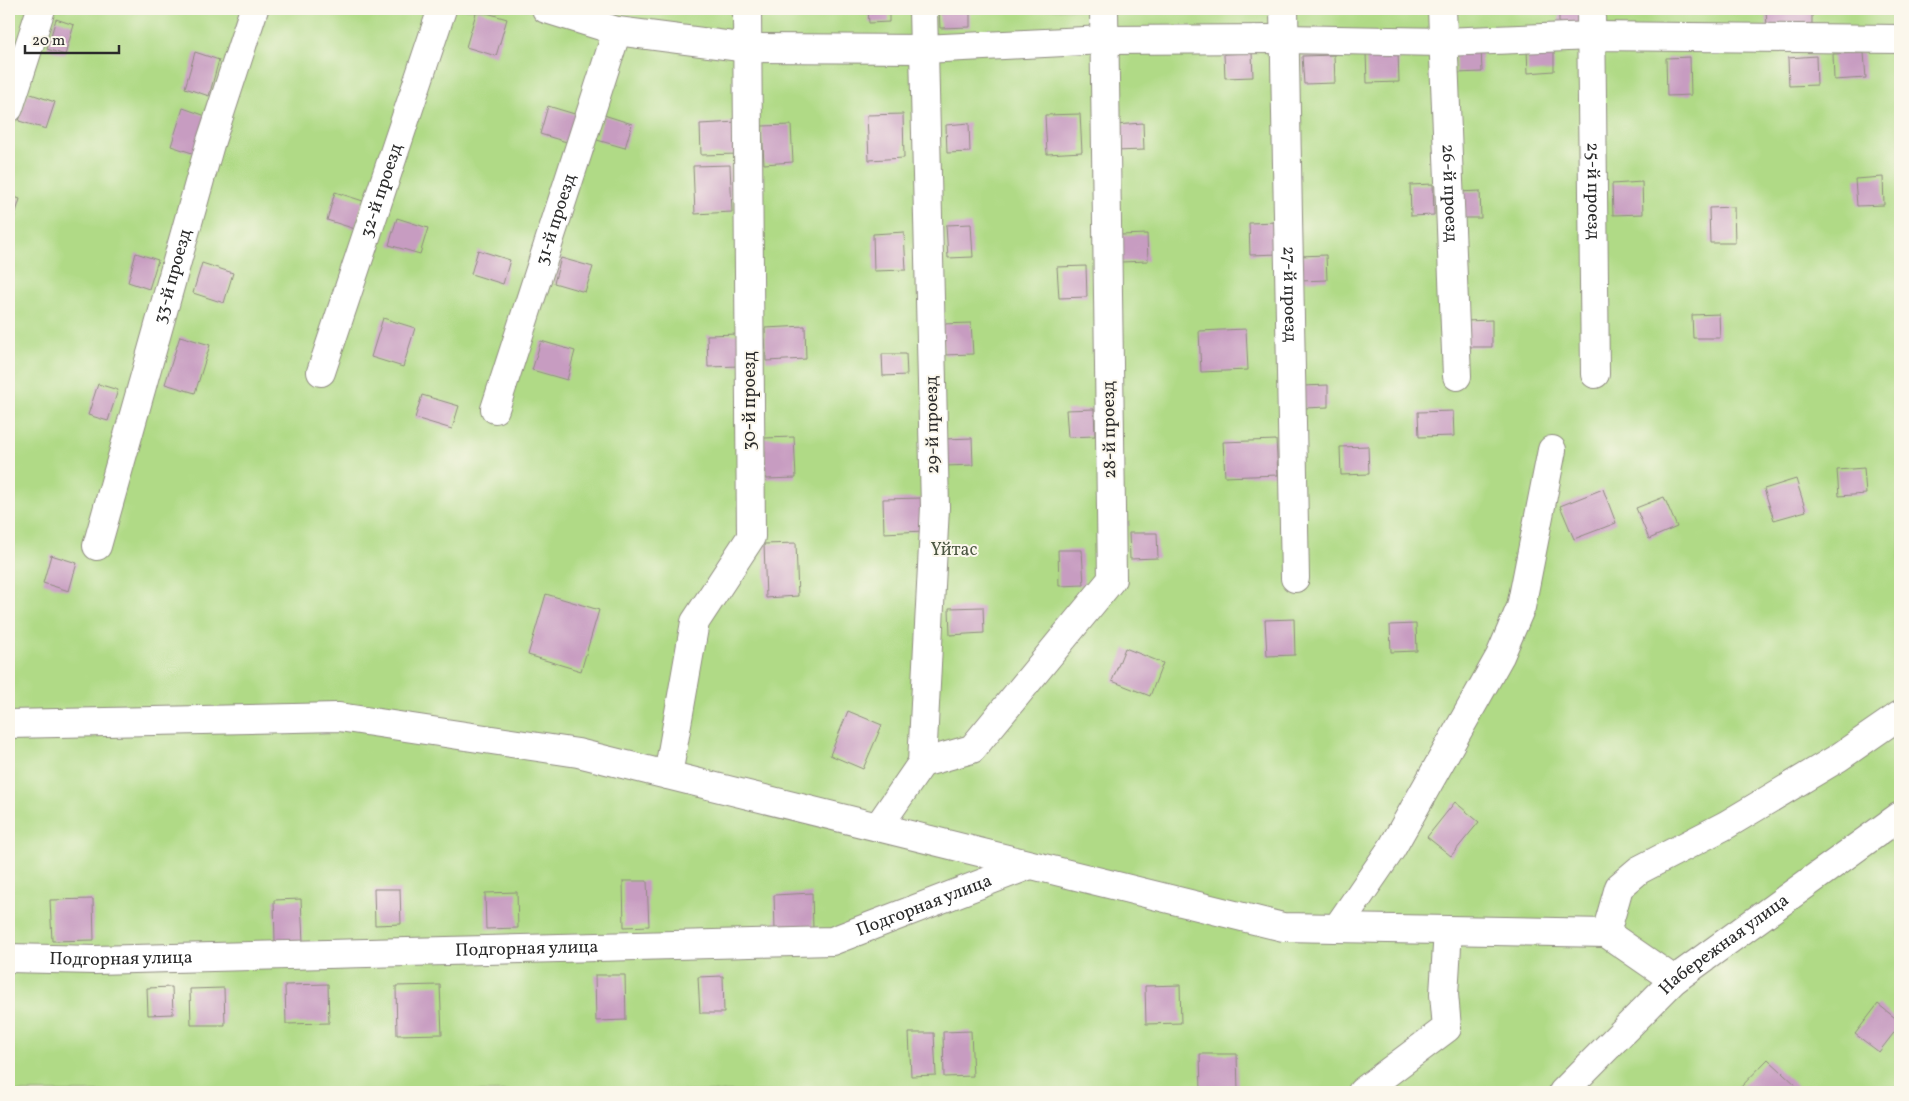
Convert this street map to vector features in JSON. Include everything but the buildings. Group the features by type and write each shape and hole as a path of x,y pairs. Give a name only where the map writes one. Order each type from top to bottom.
{"street":[{"path":"9,108 41,9"},
{"name":"33-й проезд","path":"97,546 210,144 254,9"},
{"name":"32-й проезд","path":"322,372 442,9"},
{"path":"546,9 616,31 748,48 924,48 1104,40 1285,38 1444,42 1592,36 1900,39"},
{"name":"30-й проезд","path":"668,775 696,622 751,537 747,9"},
{"name":"29-й проезд","path":"922,763 935,507 923,9"},
{"name":"28-й проезд","path":"922,763 972,749 1112,579 1104,9"},
{"name":"27-й проезд","path":"1284,9 1295,578"},
{"name":"26-й проезд","path":"1442,9 1457,376"},
{"name":"25-й проезд","path":"1591,9 1595,374"},
{"name":"31-й проезд","path":"495,409 616,31"},
{"path":"1337,928 1392,848 1500,656 1521,607 1552,450"},
{"path":"1606,933 1619,887 1639,870 1726,825 1838,758 1900,715"},
{"path":"9,724 339,717 578,753 1283,927 1606,933 1674,980"},
{"path":"878,827 922,763"},
{"name":"Набережная улица","path":"1563,1092 1674,980 1900,816"},
{"name":"Подгорная улица","path":"9,958 94,960 832,940 1030,865"},
{"path":"1362,1092 1447,1028 1444,994 1448,930"}],"green space":[{"name":"Үйтас","path":"9,9 1900,9 1900,1092 9,1092"}]}
